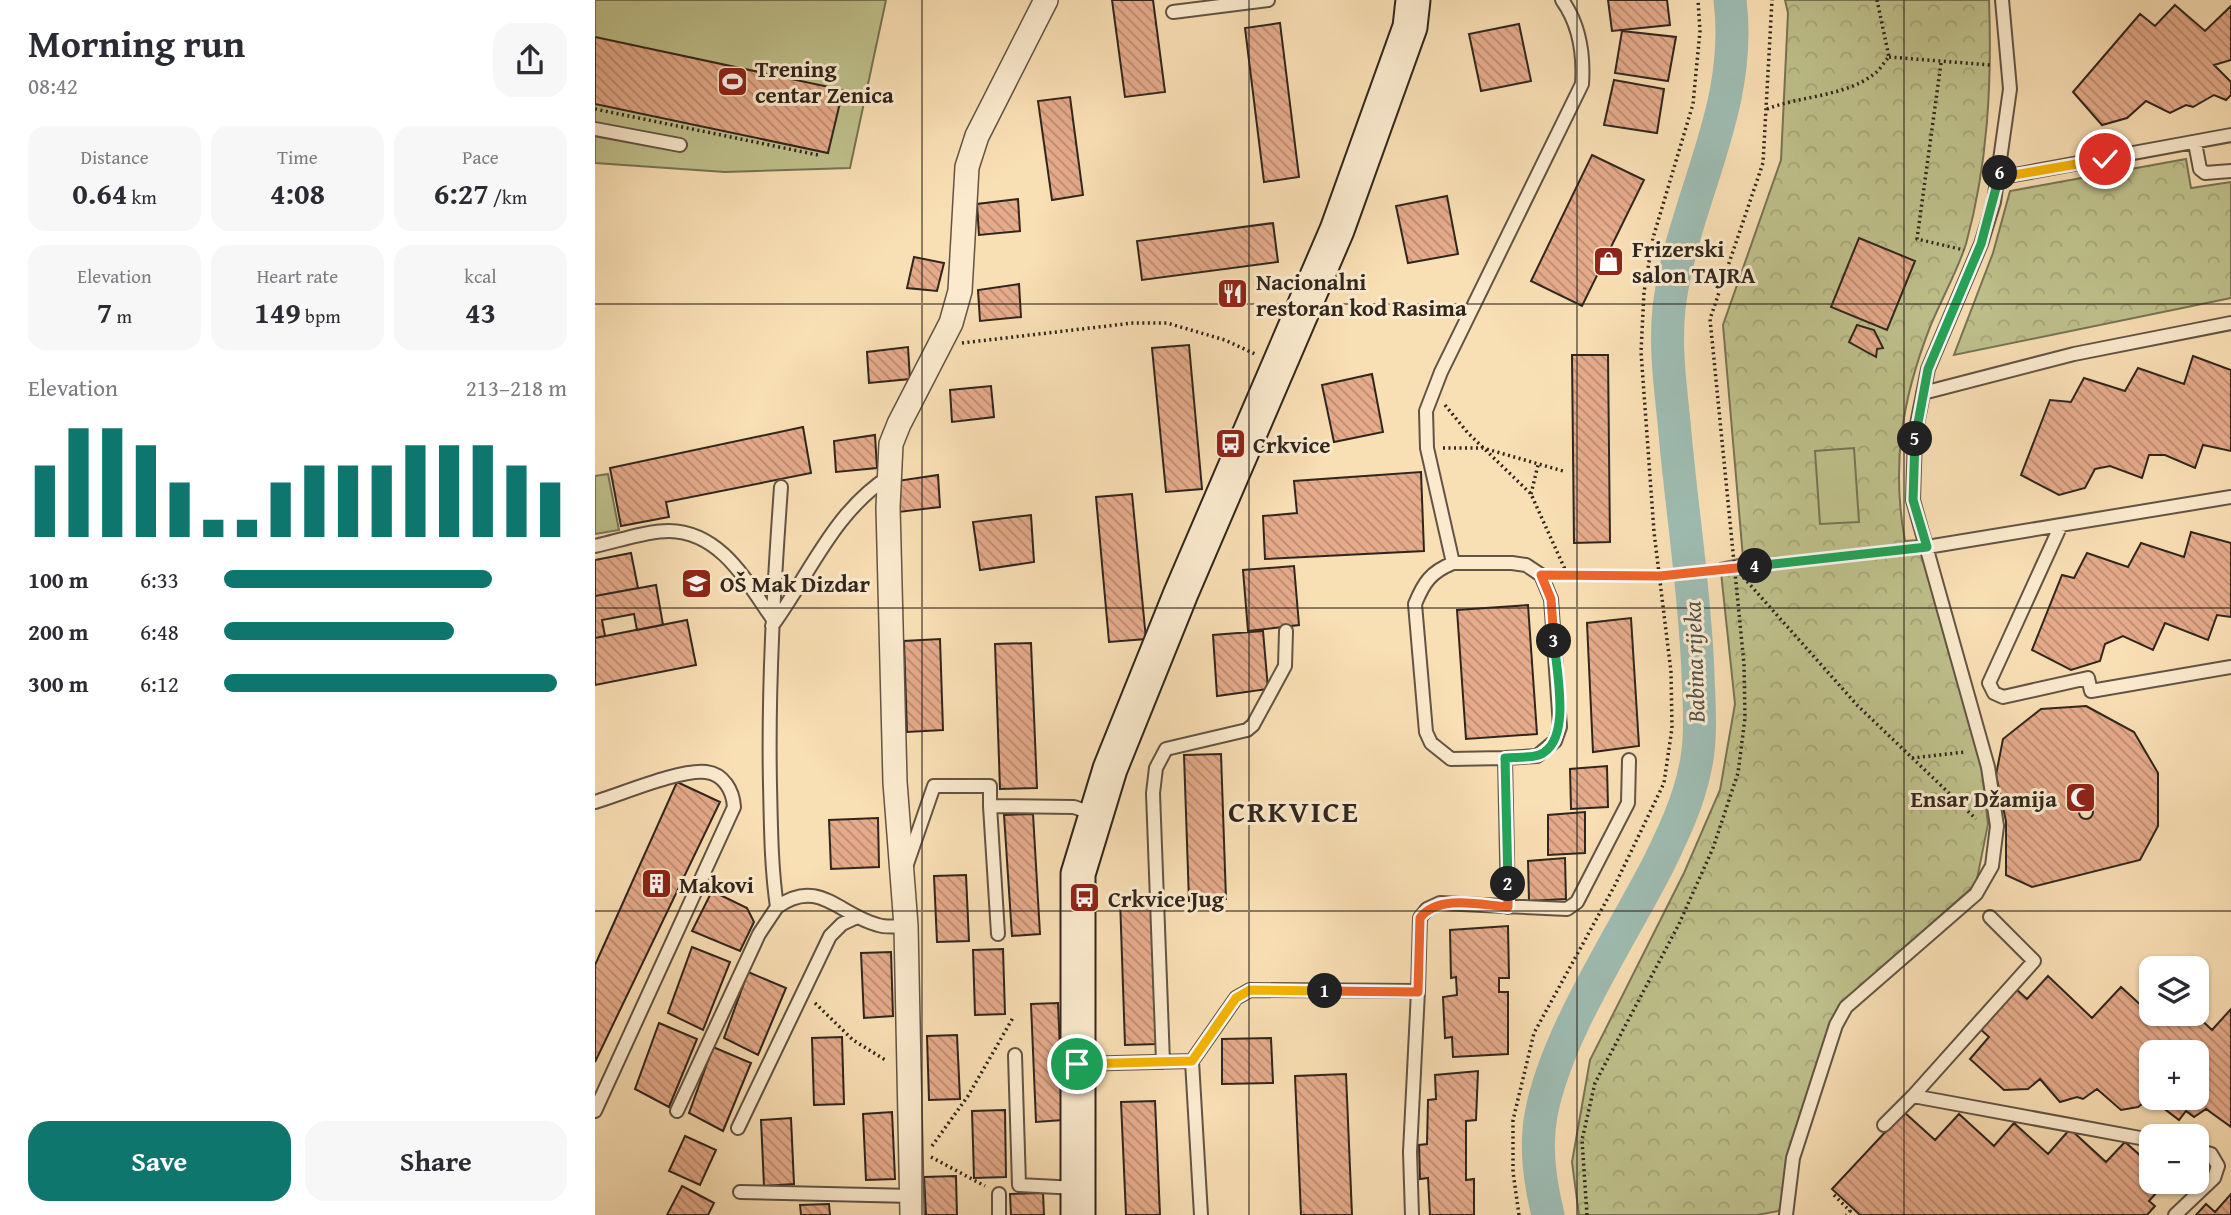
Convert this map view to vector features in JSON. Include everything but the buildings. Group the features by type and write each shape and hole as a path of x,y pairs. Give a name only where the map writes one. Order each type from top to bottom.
{"main road":[{"path":"1078,1202 1078,874 1095,814 1181,593 1341,218 1410,27 1413,0"}],"street":[{"path":"912,1205 906,926 895,782 891,444 898,424 951,323 960,290 967,167 977,136 1046,0"}],"lane":[{"path":"1173,12 1268,0"},
{"path":"1453,563 1427,448 1426,411 1434,389 1582,84 1583,61 1579,36 1562,0"},
{"path":"1786,1215 1793,1158 1836,1026 1846,1007 1976,894 1993,866 1997,826 1988,767 1913,500 1915,435 1928,369 1977,253 1994,202 2010,89 2002,0"},
{"path":"595,129 680,145"},
{"path":"1998,172 2014,175 2231,135"},
{"path":"2195,143 2200,169 2206,173 2231,171"},
{"path":"1923,393 2074,354 2231,323"},
{"path":"772,622 842,518 865,491 890,476"},
{"path":"777,907 771,844 772,622 781,487"},
{"path":"1927,547 2231,497"},
{"path":"2061,525 1989,683 1994,693 2003,697 2088,678 2091,691 2231,667"},
{"path":"595,546 669,531 707,542 733,562 772,622"},
{"path":"1453,563 1526,565 1541,575 1551,599 1560,727 1555,741 1537,755 1451,759 1431,743 1426,732 1415,604 1423,584 1435,570 1453,563"},
{"path":"1163,1062 1153,793 1156,768 1166,749 1247,730 1253,725 1285,666 1286,631"},
{"path":"1505,758 1508,907"},
{"path":"1412,1215 1410,1152 1420,918 1427,909 1440,904 1567,909 1577,902 1628,803 1629,760"},
{"path":"595,803 658,782 706,772 724,781 730,789 734,807 595,1111"},
{"path":"902,879 934,786 989,786 998,934"},
{"path":"990,806 1074,807 1095,814"},
{"path":"677,1111 759,934 777,907 793,896 814,895 880,926 906,926"},
{"path":"738,1128 830,936 842,924 857,917"},
{"path":"1884,1125 2034,961 1990,917"},
{"path":"1201,1215 1192,1061 1236,998 1250,990 1418,992"},
{"path":"1015,1055 1019,1185 1078,1202"},
{"path":"1077,1064 1192,1061"},
{"path":"1913,1096 2139,1138"},
{"path":"2209,1153 2218,1166 2214,1178 2209,1183"},
{"path":"740,1192 912,1205"},
{"path":"999,1194 999,1215"},
{"path":"2175,1215 2197,1194"}],"path":[{"path":"1519,1215 1513,1172 1513,1120 1534,1033 1615,885 1664,783 1672,728 1671,672 1641,352 1644,292 1653,238 1693,104 1700,31 1697,0"},
{"path":"1587,1215 1583,1140 1595,1083 1679,924 1713,848 1738,773 1745,705 1735,568 1722,464 1710,319 1763,163 1774,8 1772,0"},
{"path":"1877,0 1889,57"},
{"path":"1767,109 1790,100 1842,89 1874,75 1889,57"},
{"path":"1889,57 1991,65"},
{"path":"1941,62 1917,239 1977,253"},
{"path":"595,109 818,155"},
{"path":"939,346 1133,323 1167,323 1225,340 1279,366"},
{"path":"1434,389 1468,433 1531,494 1568,576"},
{"path":"1427,448 1483,448 1563,471"},
{"path":"1531,494 1538,464"},
{"path":"1541,575 1666,576 1927,547"},
{"path":"1735,568 1857,705 1976,819"},
{"path":"1912,758 1965,752"},
{"path":"803,992 853,1040 880,1058 909,1069"},
{"path":"999,1194 926,1154 968,1096 1013,1016"},
{"path":"1834,1195 1850,1211 1846,1215"}],"green space":[{"name":"Trening centar Zenica","path":"595,0 886,0 850,168 725,172 595,163"},
{"path":"1785,0 1989,0 1989,92 1979,184 1966,244 1930,327 1912,380 1899,459 1905,541 1918,540 1979,746 1988,824 1976,884 1839,1005 1825,1040 1779,1211 1757,1215 1579,1215 1572,1162 1590,1060 1684,873 1720,790 1735,704 1720,563 1743,558 1723,325 1781,160 1788,13"},
{"path":"2186,159 2191,188 2231,182 2231,298 1954,355 1993,253 2010,191"},
{"path":"1854,448 1859,522 1820,524 1815,451"},
{"path":"608,474 619,530 595,534 595,476"}],"waterway":[{"name":"Babina rijeka","path":"1548,1215 1538,1140 1549,1084 1575,1019 1670,840 1689,794 1699,745 1696,642 1670,379 1668,322 1676,269 1710,156 1728,80 1732,41 1730,0"}],"place":[{"name":"Trening centar Zenica","path":"732,81"},
{"name":"Frizerski salon TAJRA","path":"1609,261"},
{"name":"Nacionalni restoran kod Rasima","path":"1233,294"},
{"name":"Crkvice","path":"1230,444"},
{"name":"OŠ Mak Dizdar","path":"697,583"},
{"name":"Ensar Džamija","path":"2080,798"},
{"name":"Makovi","path":"656,884"},
{"name":"Crkvice Jug","path":"1085,898"}],"district":[{"name":"CRKVICE","path":"1294,811"}],"route":[{"path":"1077,1064 1192,1061 1236,998 1250,990 1418,992 1420,918 1427,909 1440,904 1508,907 1505,758 1537,755 1546,751 1555,741 1560,727 1551,599 1541,575 1660,576 1927,547 1913,500 1915,435 1928,369 1981,244 1994,202 1998,172 2014,175 2105,159"}]}
